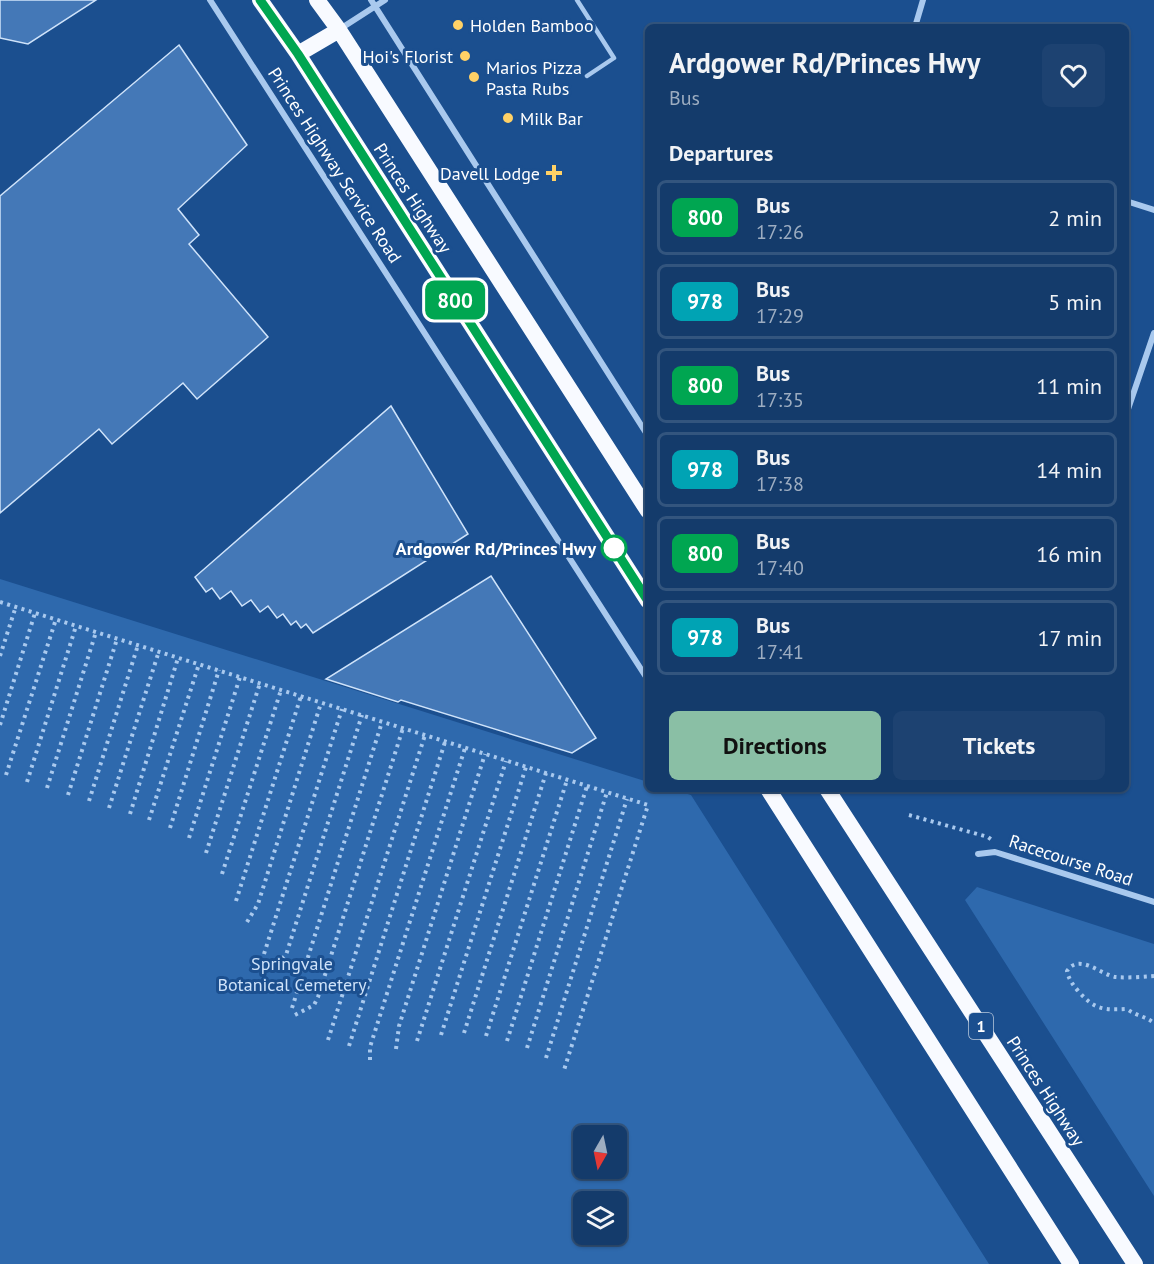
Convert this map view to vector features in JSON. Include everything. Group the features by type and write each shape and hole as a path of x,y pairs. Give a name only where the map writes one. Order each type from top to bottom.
{"highway":[{"name":"Princes Highway","path":"317,0 339,30 645,506"},
{"name":"Princes Highway","path":"262,1 645,597"},
{"path":"298,54 339,30"},
{"path":"770,792 1071,1264"},
{"name":"Princes Highway","path":"829,792 1135,1264"}],"street":[{"name":"Princes Highway Service Road","path":"210,0 645,675"},
{"path":"339,30 374,3 385,0"},
{"path":"916,24 923,0"},
{"path":"374,3 645,430"},
{"path":"1129,202 1154,210"},
{"path":"1129,406 1154,333"},
{"name":"Racecourse Road","path":"978,854 995,852 1154,902"}],"lane":[{"path":"577,0 614,58 587,76"}],"path":[{"path":"0,602 648,806 564,1070"},
{"path":"0,656 16,606"},
{"path":"0,725 35,613"},
{"path":"6,775 56,619"},
{"path":"27,782 76,626"},
{"path":"47,788 96,632"},
{"path":"68,795 117,639"},
{"path":"89,801 138,645"},
{"path":"109,808 159,651"},
{"path":"130,814 178,658"},
{"path":"149,820 199,664"},
{"path":"170,828 219,670"},
{"path":"189,838 240,677"},
{"path":"206,853 260,684"},
{"path":"222,874 281,690"},
{"path":"236,901 301,696"},
{"path":"248,922 258,904 321,703"},
{"path":"264,954 342,709"},
{"path":"271,969 286,955 362,715"},
{"path":"292,1008 382,722"},
{"path":"295,1015 314,1005 318,997 403,728"},
{"path":"328,1040 425,735"},
{"path":"349,1046 445,741"},
{"path":"370,1060 370,1047 465,748"},
{"path":"396,1049 399,1026 485,754"},
{"path":"417,1041 506,761"},
{"path":"441,1035 526,767"},
{"path":"464,1033 546,773"},
{"path":"486,1036 567,780"},
{"path":"507,1041 587,786"},
{"path":"527,1048 607,792"},
{"path":"546,1058 627,799"},
{"path":"909,815 988,837 995,843"},
{"path":"1154,975 1112,976 1077,964 1071,966 1068,971 1068,978 1073,985 1093,1005 1109,1010 1127,1009 1154,1023"}],"green space":[{"name":"Springvale Botanical Cemetery","path":"0,579 645,781 645,792 681,792 691,795 989,1264 0,1264"},
{"path":"977,887 1154,944 1154,1196 965,900"}],"building":[{"path":"0,0 96,0 28,44 0,38"},
{"path":"179,45 247,145 178,209 199,235 189,244 268,337 197,399 183,383 112,444 99,429 0,513 0,196"},
{"path":"391,406 468,534 313,633 306,624 301,628 296,621 291,625 283,614 277,618 268,606 260,612 251,600 242,606 231,591 220,599 212,588 206,592 195,577"},
{"path":"491,576 596,738 572,753 326,679"}],"bus line":[{"name":"800","path":"260,0 298,54 645,596"}],"place":[{"name":"Holden Bamboo","path":"458,25"},
{"name":"Hoi's Florist","path":"465,56"},
{"name":"Marios Pizza Pasta Rubs","path":"474,77"},
{"name":"Milk Bar","path":"508,118"},
{"name":"Davell Lodge","path":"554,173"},
{"name":"Ardgower Rd/Princes Hwy","path":"614,548"}]}
